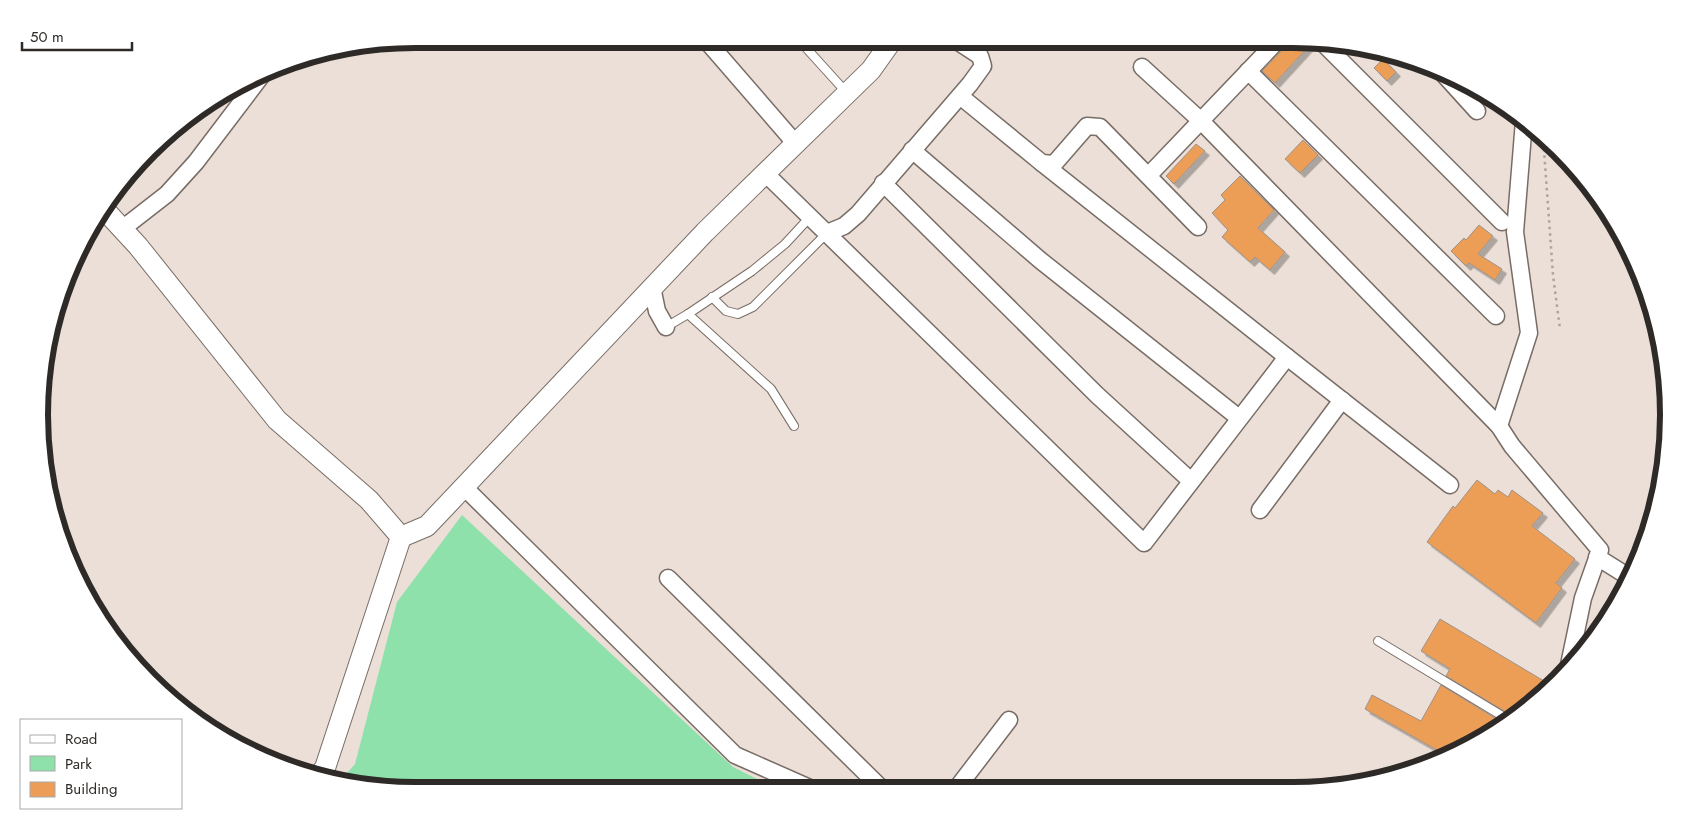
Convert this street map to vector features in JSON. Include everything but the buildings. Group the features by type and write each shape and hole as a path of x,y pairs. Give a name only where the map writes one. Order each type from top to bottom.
{"street":[{"path":"712,48 796,144"},
{"path":"323,770 401,537 427,526 652,287 705,232 871,70 887,48"},
{"path":"827,234 844,226 858,214 882,183 960,96 984,66 980,56 968,48"},
{"path":"1149,175 1270,48"},
{"path":"1330,50 1502,222"},
{"path":"1142,67 1200,120 1499,426 1512,446 1600,550 1583,598 1572,652"},
{"path":"1248,71 1496,316"},
{"path":"122,229 167,194 196,162 256,83"},
{"path":"1452,84 1477,111"},
{"path":"960,96 1042,164 1450,485"},
{"path":"1042,164 1054,164 1087,126 1100,127 1198,227"},
{"path":"1499,426 1529,333 1515,232 1523,129"},
{"path":"912,150 1040,260 1239,418"},
{"path":"765,173 1144,543 1287,356"},
{"path":"882,183 1097,395 1191,481"},
{"path":"108,213 277,420 369,500 401,537"},
{"path":"652,287 657,311 666,327"},
{"path":"1260,510 1342,400"},
{"path":"464,487 735,755 796,782"},
{"path":"1597,557 1623,574"},
{"path":"668,578 875,782"},
{"path":"962,782 1009,720"}],"lane":[{"path":"806,48 847,94"},
{"path":"666,327 752,271 785,244 810,217"},
{"path":"712,297 726,311 738,314 753,307 827,234"},
{"path":"688,314 771,390 794,426"},
{"path":"1378,641 1502,716"}],"path":[{"path":"1544,148 1553,275 1560,329"}],"green space":[{"path":"462,515 733,767 763,782 414,782 390,781 346,774 355,764 397,602"}]}
